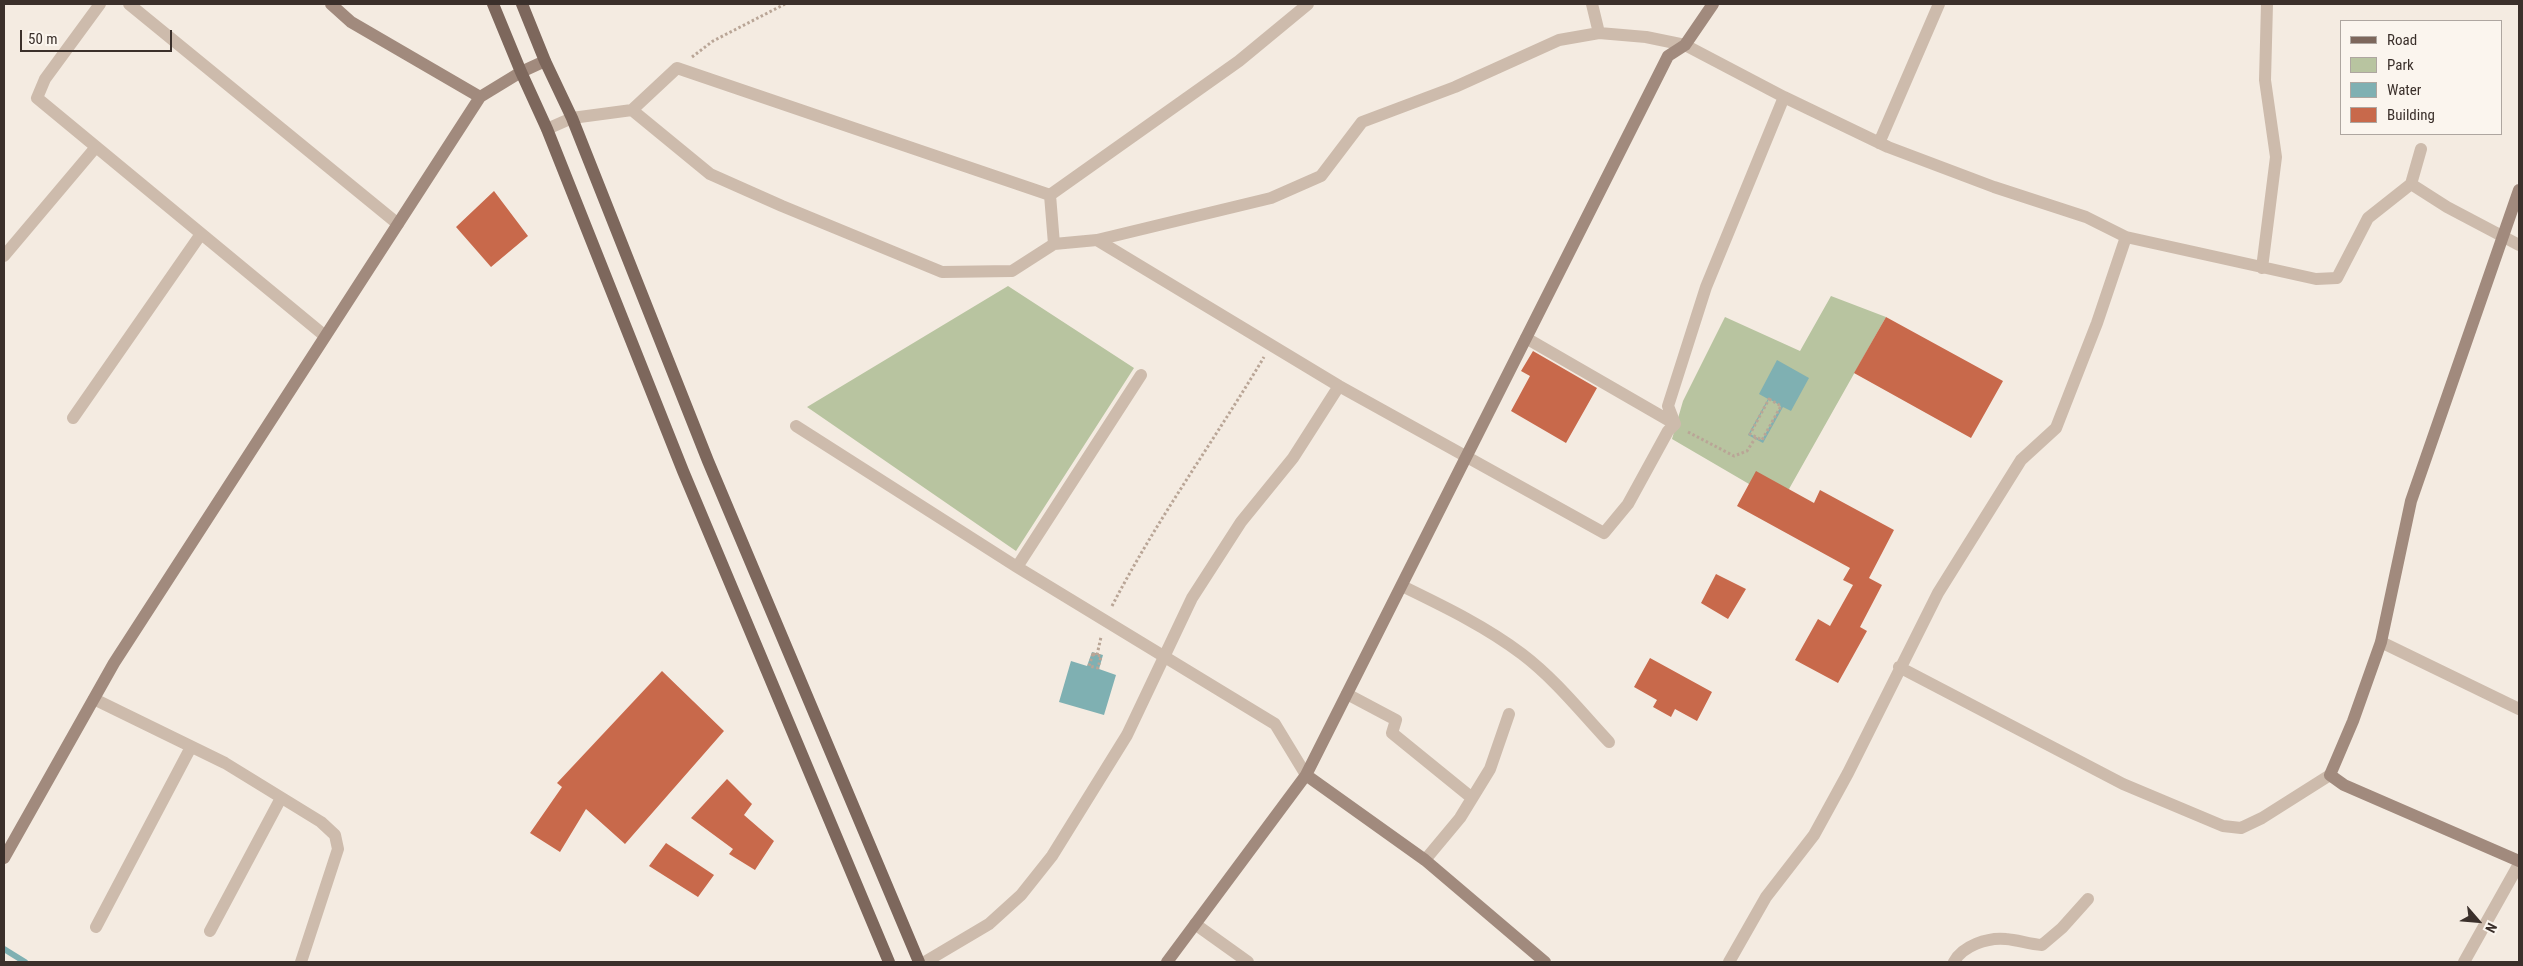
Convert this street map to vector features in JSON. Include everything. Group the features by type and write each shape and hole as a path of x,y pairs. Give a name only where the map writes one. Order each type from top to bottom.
{"main road":[{"path":"493,4 547,129 683,471 889,962"},
{"path":"522,4 572,118 708,461 919,962"}],"street":[{"path":"100,4 45,79 37,98 325,336"},
{"path":"129,4 398,224"},
{"path":"331,4 351,22 480,97"},
{"path":"1050,195 1239,61 1308,4"},
{"path":"1592,4 1599,33"},
{"path":"1167,962 1306,775 1668,56 1685,45 1713,4"},
{"path":"1879,143 1939,4"},
{"path":"2262,268 2276,157 2265,80 2267,4"},
{"path":"632,110 710,174 942,272 1012,272 1054,244 1097,240 1271,198 1320,176 1362,122 1455,87 1559,40 1599,33 1646,37 1685,45 1784,98 1879,143 1994,187 2086,217 2126,237 2316,280 2337,278 2368,218 2411,184 2421,149"},
{"path":"4,858 114,663 480,97 521,72 546,62"},
{"path":"547,129 572,118 632,110 677,68 1050,195"},
{"path":"1675,424 1668,406 1706,288 1784,98"},
{"path":"4,256 96,148"},
{"path":"2411,184 2519,246"},
{"path":"1899,668 2123,784 2223,826 2242,828 2262,818 2330,775 2353,720 2381,642 2411,501 2519,190"},
{"path":"1050,195 1054,244"},
{"path":"73,418 201,234"},
{"path":"1729,962 1766,897 1814,834 1848,773 1938,593 2021,460 2056,428 2097,323 2126,237"},
{"path":"1097,240 1339,386 1604,533 1628,504 1668,431 1675,424"},
{"path":"1526,338 1675,424"},
{"path":"1017,567 1140,375"},
{"path":"925,962 989,924 1021,895 1052,856 1127,735 1192,598 1241,522 1293,458 1339,386"},
{"path":"796,426 1017,567 1275,724 1306,775 1425,860 1545,962"},
{"path":"1402,586 1493,634 1523,655 1562,689 1608,742"},
{"path":"2381,642 2519,709"},
{"path":"1347,694 1396,720 1392,734 1472,798"},
{"path":"94,698 225,763 321,822 335,835 338,849 301,962"},
{"path":"1425,860 1460,818 1490,769 1509,714"},
{"path":"96,927 191,747"},
{"path":"2330,775 2344,785 2519,862 2464,962"},
{"path":"210,932 281,798"},
{"path":"1954,962 1958,954 1978,943 2005,938 2024,943 2042,944 2062,928 2088,899"},
{"path":"1195,924 1248,962"}],"path":[{"path":"677,68 713,40 784,4"},
{"path":"1097,655 1105,620 1130,571 1178,491 1232,411 1271,346"},
{"path":"1769,399 1781,406 1762,440 1756,437 1750,434 1769,399"},
{"path":"1675,424 1734,456 1747,451 1756,437"},
{"path":"1093,654 1097,655 1101,656 1098,668 1089,666 1093,654"}],"green space":[{"path":"1008,286 1134,368 1016,551 807,407"},
{"path":"1831,296 1886,317 1789,489 1749,484 1672,439 1683,401 1725,317 1800,351"}],"water":[{"path":"1777,360 1809,378 1791,411 1783,407 1763,443 1748,435 1768,399 1759,394","holes":["1769,399 1781,406 1762,440 1750,434"]},
{"path":"1092,652 1103,655 1099,669 1116,675 1104,715 1059,702 1071,661 1087,666"}],"building":[{"path":"494,191 528,236 491,267 456,227"},
{"path":"1886,317 2003,381 1971,438 1854,373"},
{"path":"1533,351 1597,388 1566,443 1511,411 1530,376 1521,371"},
{"path":"1756,471 1814,503 1820,490 1894,530 1869,578 1882,585 1860,627 1867,631 1838,683 1795,660 1818,619 1830,626 1853,585 1843,580 1850,568 1737,506"},
{"path":"1716,574 1746,589 1728,619 1701,603"},
{"path":"1650,658 1712,692 1697,721 1675,709 1671,717 1653,707 1657,700 1634,687"},
{"path":"662,671 724,731 625,844 586,809 560,852 530,833 562,787 557,783"},
{"path":"727,779 752,804 744,815 774,841 755,870 729,854 733,849 691,818"},
{"path":"666,843 714,875 698,897 649,866"}],"waterway":[{"path":"4,949 25,962"}]}
